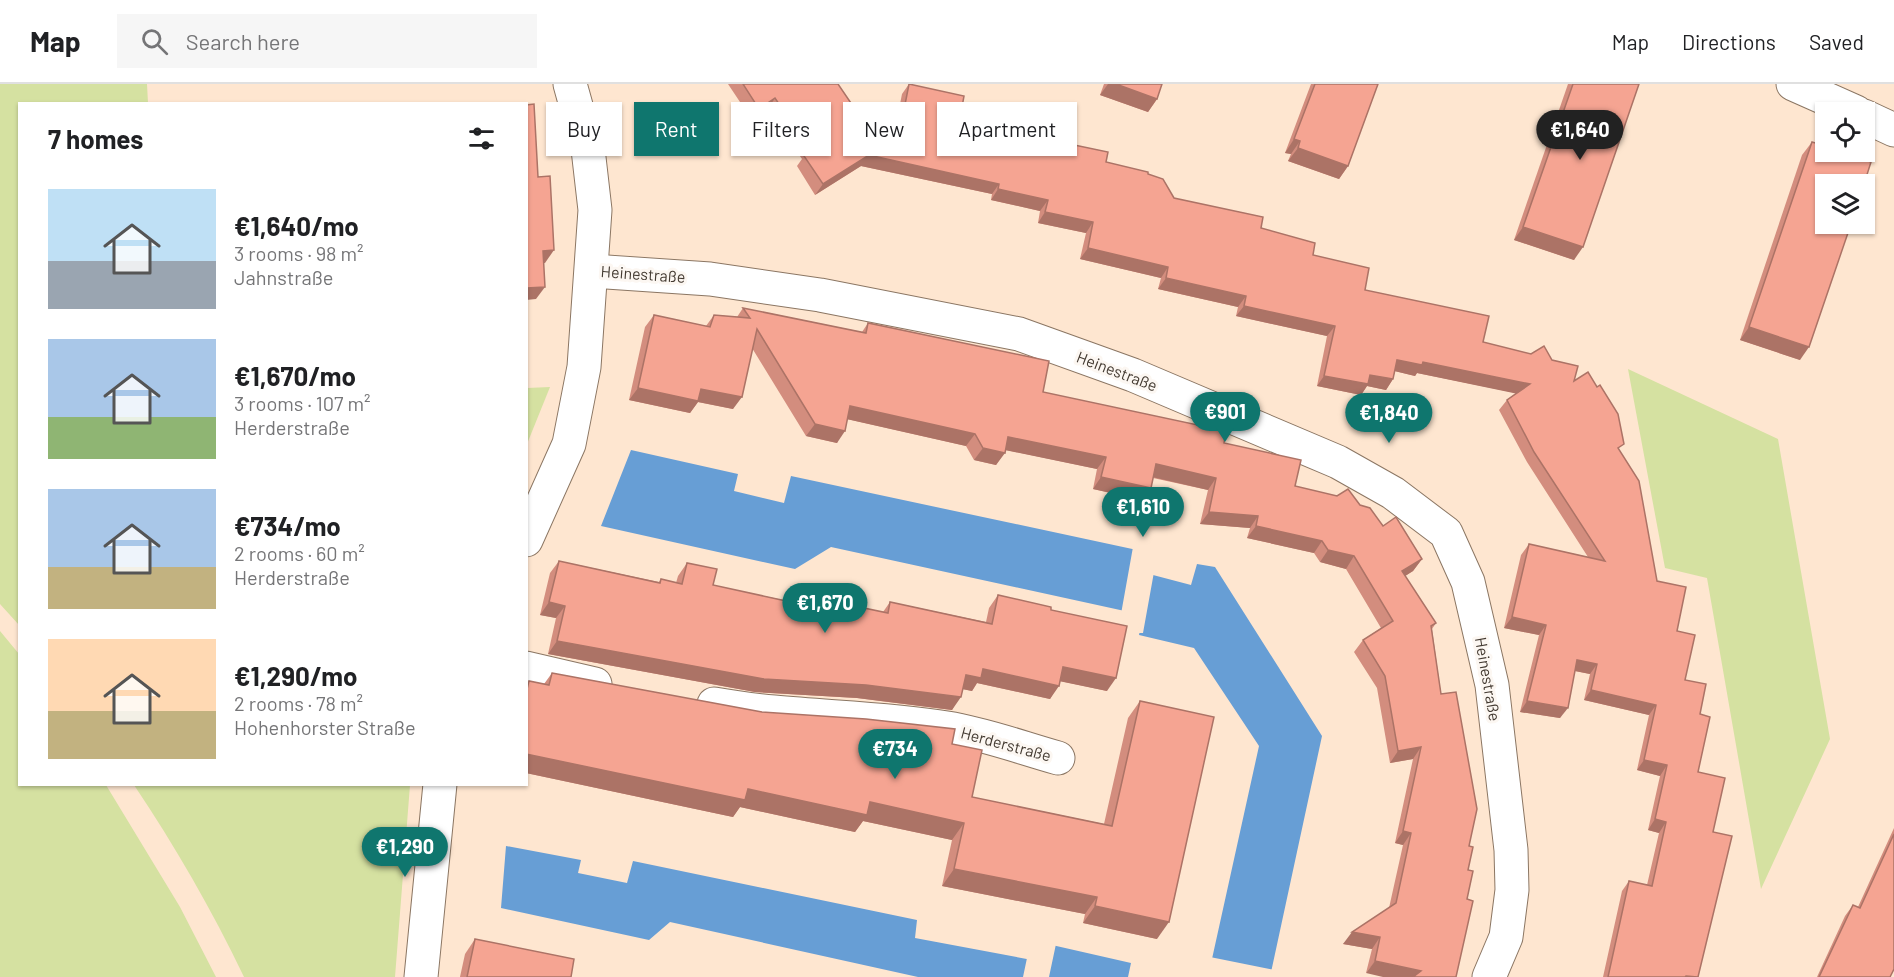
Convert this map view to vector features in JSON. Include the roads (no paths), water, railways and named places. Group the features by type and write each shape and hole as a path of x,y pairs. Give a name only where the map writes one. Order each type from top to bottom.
{"street":[{"path":"528,536 569,444 584,367 595,210 588,149 570,84"},
{"path":"1793,84 1834,102"},
{"path":"1875,121 1894,130"},
{"name":"Heinestraße","path":"592,271 710,279 798,292 1019,334 1133,375 1338,462 1393,493 1446,533 1468,582 1492,685 1511,850 1512,891 1506,937 1489,977"},
{"path":"528,668 623,688"},
{"name":"Herderstraße","path":"682,699 753,711 856,717 949,728 1058,758"},
{"path":"421,977 440,786"}],"water":[{"path":"631,450 738,474 734,491 784,503 791,476 1137,550 1134,570 1191,585 1197,564 1215,567 1322,736 1270,977 1208,977 1259,746 1194,648 1139,635 1143,615 831,547 795,569 601,526"},
{"path":"506,846 581,860 578,873 627,883 633,861 917,920 915,938 1048,963 1052,945 1131,963 1128,977 918,977 670,922 649,940 501,908"}]}
